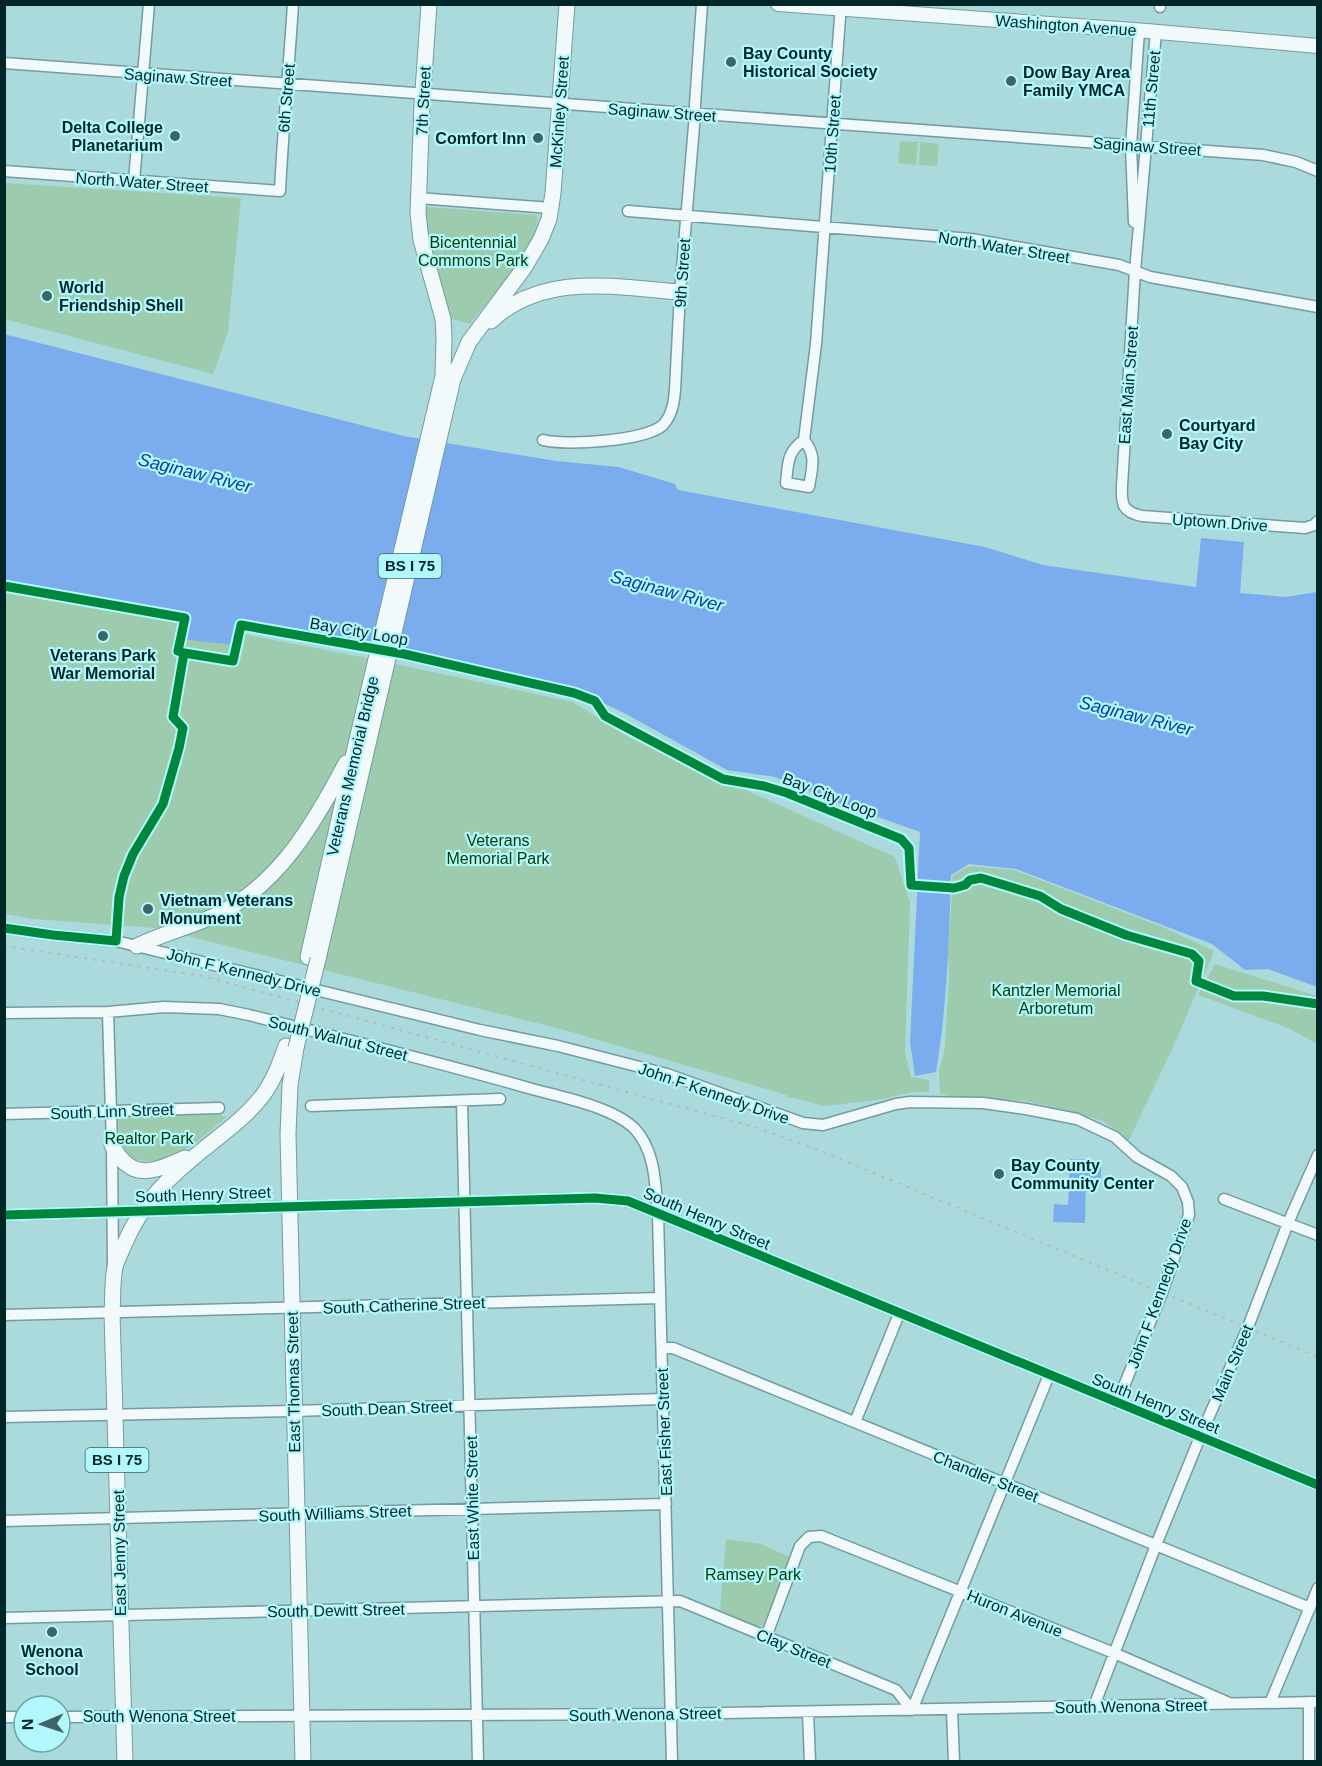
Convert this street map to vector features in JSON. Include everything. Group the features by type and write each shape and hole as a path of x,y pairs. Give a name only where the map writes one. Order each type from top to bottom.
{"highway":[{"name":"7th Street","path":"418,198 422,94 429,4"},
{"name":"McKinley Street","path":"550,213 567,4"},
{"name":"Veterans Memorial Bridge","path":"141,1210 158,1189 240,1120 262,1096 291,1047 441,407 444,337 439,302 421,240 418,198"},
{"name":"Veterans Memorial Bridge","path":"441,407 469,342 524,267 541,239 550,213"},
{"path":"469,342 506,309 525,297 548,290 584,285 680,292"},
{"name":"Veterans Memorial Bridge","path":"313,958 356,744 368,722"},
{"path":"137,946 157,936 215,915 234,904 276,871 321,809 356,744"},
{"name":"East Thomas Street","path":"291,1047 288,1134 302,1716"},
{"path":"112,1145 119,1159 126,1165 146,1171 157,1170 204,1149"},
{"name":"East Jenny Street","path":"124,1716 113,1282 116,1266 141,1210"},
{"name":"BS I 75","path":"124,1716 125,1761"},
{"name":"BS I 75","path":"302,1716 303,1761"}],"main road":[{"name":"Washington Avenue","path":"778,4 841,7 1317,46"}],"street":[{"path":"134,181 149,4"},
{"name":"6th Street","path":"280,191 293,4"},
{"name":"9th Street","path":"548,441 575,443 652,432 664,423 674,405 680,292 702,4"},
{"name":"10th Street","path":"804,440 816,344 841,7"},
{"name":"East Main Street","path":"1136,259 1131,146 1139,31"},
{"name":"11th Street","path":"1147,147 1156,32"},
{"name":"Saginaw Street","path":"4,63 1263,155 1296,162 1317,171"},
{"name":"East Main Street","path":"1127,510 1121,499 1135,271 1147,147"},
{"name":"North Water Street","path":"4,171 280,191"},
{"path":"418,198 550,213"},
{"name":"North Water Street","path":"628,211 971,238 1119,265 1150,277 1317,308"},
{"name":"Uptown Drive","path":"1127,510 1142,516 1305,528 1316,523"},
{"name":"John F Kennedy Drive","path":"4,928 116,941 480,1030 558,1046 667,1074 803,1123 823,1125 896,1104 933,1102 984,1103 1026,1109 1077,1119 1095,1126 1115,1137 1137,1157 1157,1167 1177,1182 1182,1187 1188,1202 1189,1215 1162,1293 1117,1403"},
{"name":"South Walnut Street","path":"4,1013 108,1012 164,1007 219,1010 249,1015 466,1070 607,1111 634,1128 648,1150"},
{"name":"East Jenny Street","path":"108,1012 113,1282"},
{"path":"311,1106 500,1099"},
{"name":"East White Street","path":"462,1101 478,1761"},
{"name":"South Linn Street","path":"4,1114 219,1108"},
{"name":"East Fisher Street","path":"648,1150 654,1171 658,1215 672,1761"},
{"name":"Main Street","path":"1094,1706 1156,1545 1248,1327 1317,1155"},
{"name":"South Henry Street","path":"4,1215 612,1199 628,1201 1317,1485"},
{"path":"1224,1199 1317,1235"},
{"name":"South Catherine Street","path":"4,1315 660,1298"},
{"path":"855,1422 899,1314"},
{"name":"Chandler Street","path":"662,1348 673,1348 1310,1608"},
{"path":"912,1710 1048,1376"},
{"name":"South Dean Street","path":"4,1417 294,1411 663,1399"},
{"name":"South Williams Street","path":"4,1521 666,1504"},
{"name":"Huron Avenue","path":"766,1637 800,1546 808,1537 814,1535 829,1538 1114,1653 1230,1704"},
{"path":"1309,1761 1313,1702 1270,1703 1317,1588"},
{"name":"Clay Street","path":"668,1602 680,1601 896,1690 912,1710"},
{"name":"South Dewitt Street","path":"4,1618 668,1602"},
{"name":"South Wenona Street","path":"72,1717 670,1714 1270,1703"},
{"path":"952,1710 954,1761"},
{"path":"808,1712 810,1761"}],"green space":[{"path":"900,141 918,142 916,165 898,163"},
{"path":"920,142 939,144 937,166 919,165"},
{"path":"5,183 241,198 228,332 213,374 5,319"},
{"name":"Bicentennial Commons Park","path":"427,207 537,215 531,239 523,254 470,324 448,318 421,212"},
{"name":"Veterans Memorial Park","path":"4,588 362,657 573,702 630,738 895,857 910,903 905,1052 911,1077 929,1080 929,1092 913,1092 877,1100 824,1106 787,1098 787,1095 561,1029 155,928 34,919 5,914"},
{"name":"Kantzler Memorial Arboretum","path":"970,866 1014,870 1165,928 1214,951 1174,1045 1129,1140 1103,1121 1062,1109 1025,1101 948,1096 940,1093 939,1071 945,1048 953,875"},
{"path":"1215,964 1317,996 1317,1044 1288,1028 1198,995"},
{"name":"Realtor Park","path":"214,1113 226,1117 190,1146 159,1160 147,1161 130,1158 119,1133 119,1116"},
{"name":"Ramsey Park","path":"726,1539 761,1544 792,1558 763,1625 758,1627 720,1610"}],"water":[{"name":"Saginaw River","path":"4,334 404,436 556,461 619,467 675,484 678,490 985,547 1043,565 1196,587 1201,538 1244,542 1240,593 1285,597 1317,592 1317,987 1268,969 1245,970 1212,944 1016,869 969,864 951,875 945,998 936,1072 915,1076 910,1042 920,832 775,777 727,770 626,714 576,690 408,652 239,624 233,645 182,639 187,616 5,581"},
{"path":"1070,1159 1101,1160 1101,1178 1086,1178 1085,1223 1053,1222 1054,1204 1068,1205"}],"railway":[{"path":"4,946 203,976 758,1128 818,1150 1318,1357"}],"cycle path":[{"name":"Bay City Loop","path":"4,586 185,618 178,651 184,653 233,661 241,625 404,654 574,693 595,701 605,716 723,779 764,786 787,793 901,839 909,848 911,885 954,888 965,885 970,880 981,878 1040,896 1061,909 1126,935 1192,954 1199,961 1196,981 1234,996 1263,996 1318,1004"},
{"path":"4,928 116,941 119,897 124,876 133,854 163,804 179,748 183,728 173,717 184,653"},
{"path":"4,1215 595,1198 628,1201 1318,1485"}],"place":[{"name":"Bay County Historical Society","path":"731,62"},
{"name":"Dow Bay Area Family YMCA","path":"1011,81"},
{"name":"Delta College Planetarium","path":"175,136"},
{"name":"Comfort Inn","path":"538,138"},
{"name":"World Friendship Shell","path":"47,296"},
{"name":"Courtyard Bay City","path":"1167,434"},
{"name":"Veterans Park War Memorial","path":"103,636"},
{"name":"Vietnam Veterans Monument","path":"148,909"},
{"name":"Bay County Community Center","path":"999,1174"},
{"name":"Wenona School","path":"52,1632"}]}
